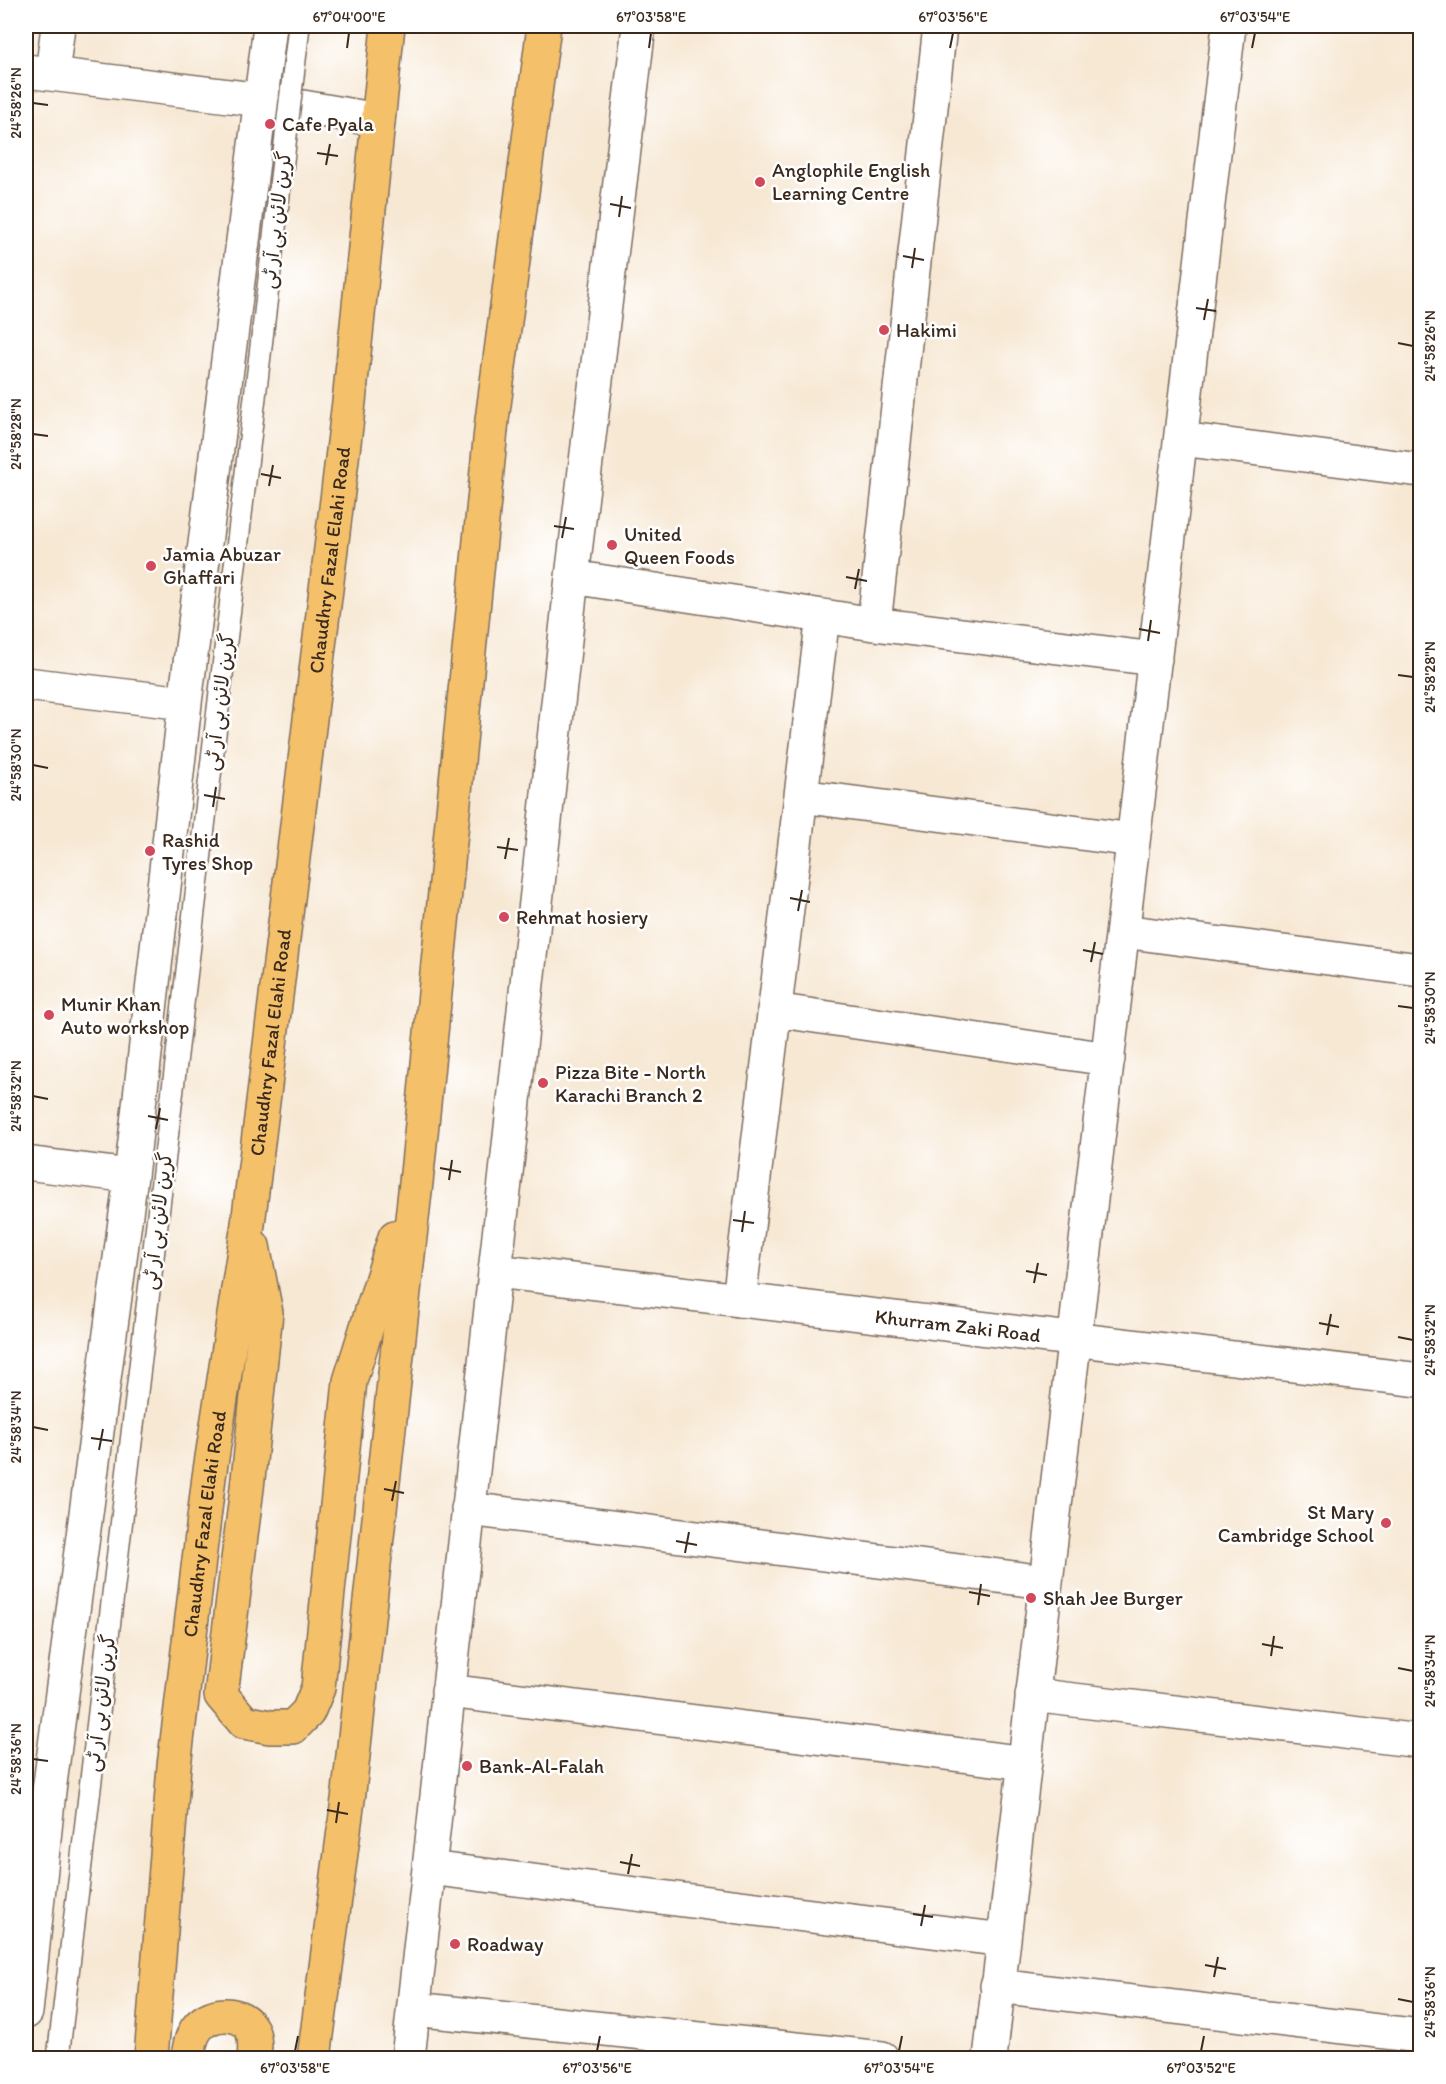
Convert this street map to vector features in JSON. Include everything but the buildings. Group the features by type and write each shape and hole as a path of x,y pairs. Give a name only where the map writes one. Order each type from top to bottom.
{"main road":[{"name":"Chaudhry Fazal Elahi Road","path":"151,2058 174,1766 209,1478 248,1224 347,414 388,26"},
{"path":"314,2058 349,1792 418,1164 492,420 544,26"},
{"path":"248,1224 266,1313 221,1695 244,1722 270,1727 293,1726 308,1712 318,1688 350,1381 418,1164"},
{"path":"188,2058 190,2045 198,2027 214,2017 230,2015 242,2019 251,2029 256,2044 254,2058"}],"street":[{"path":"58,26 39,73 262,100 378,120"},
{"path":"26,2012 37,1789 131,1176 185,703 270,26"},
{"path":"408,2058 572,578 639,26"},
{"path":"874,624 940,26"},
{"path":"990,2058 1229,26"},
{"path":"1180,439 1420,470"},
{"path":"572,578 874,624 1155,659"},
{"path":"739,1300 823,616"},
{"path":"26,684 185,703"},
{"path":"801,795 1133,840"},
{"path":"1123,931 1420,970"},
{"path":"774,1010 1108,1059"},
{"path":"26,1163 131,1176"},
{"name":"Khurram Zaki Road","path":"495,1272 1420,1380"},
{"path":"468,1509 1045,1582"},
{"path":"448,1691 1025,1763"},
{"path":"1032,1695 1420,1741"},
{"path":"429,1868 1004,1940"},
{"path":"998,1986 1420,2036"},
{"path":"414,2009 882,2058"}],"lane":[{"name":"گرین لائن بی آر ٹی","path":"58,2058 299,26"}],"place":[{"name":"Cafe Pyala","path":"270,124"},
{"name":"Anglophile English Learning Centre","path":"760,182"},
{"name":"Hakimi","path":"884,330"},
{"name":"United Queen Foods","path":"612,545"},
{"name":"Jamia Abuzar Ghaffari","path":"151,566"},
{"name":"Rashid Tyres Shop","path":"150,851"},
{"name":"Rehmat hosiery","path":"504,917"},
{"name":"Munir Khan Auto workshop","path":"49,1015"},
{"name":"Pizza Bite - North Karachi Branch 2","path":"543,1083"},
{"name":"St Mary Cambridge School","path":"1386,1523"},
{"name":"Shah Jee Burger","path":"1031,1598"},
{"name":"Bank-Al-Falah","path":"467,1766"},
{"name":"Roadway","path":"455,1944"}]}
